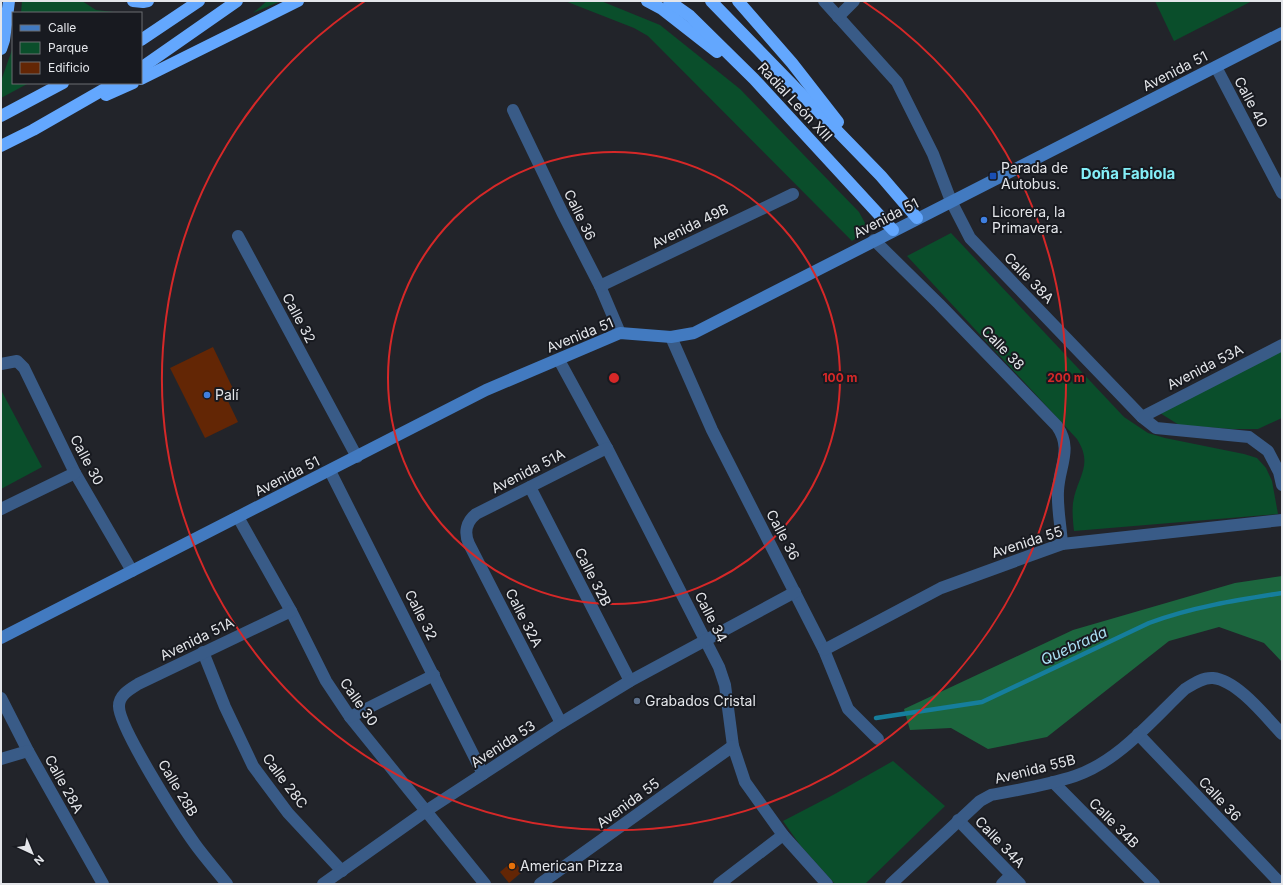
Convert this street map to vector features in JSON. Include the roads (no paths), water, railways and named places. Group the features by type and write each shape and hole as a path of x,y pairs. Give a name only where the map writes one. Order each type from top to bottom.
{"highway":[{"path":"1,49 4,40 9,1"},
{"path":"133,1 148,1"},
{"path":"142,39 200,1"},
{"path":"142,67 237,1"},
{"path":"142,79 298,1"},
{"path":"647,1 662,9 754,79"},
{"name":"Radial León XIII","path":"670,1 690,16 754,79 893,230"},
{"name":"Radial León XIII","path":"711,1 881,176 917,218"},
{"path":"738,1 792,63 881,176"},
{"path":"1,116 61,84"},
{"path":"33,130 113,84"},
{"path":"1,146 131,84"}],"street":[{"name":"Calle 38A","path":"824,1 897,82 933,154 951,201 970,238 1142,417 1156,428 1183,432 1248,436 1268,451 1279,472 1282,486"},
{"path":"838,17 854,1"},
{"name":"Avenida 51","path":"1,638 486,390 559,360 620,332 671,337 694,333 893,230 1282,33"},
{"name":"Calle 40","path":"1216,67 1282,193"},
{"name":"Calle 36","path":"513,110 562,212 600,286 620,332"},
{"name":"Avenida 49B","path":"600,286 793,194"},
{"name":"Calle 32","path":"238,236 357,457"},
{"name":"Calle 38","path":"874,240 998,364 1057,426 1064,436 1066,446 1058,491 1062,544"},
{"name":"Calle 36","path":"671,337 712,430 824,650 848,709 878,739"},
{"name":"Avenida 53A","path":"1142,417 1282,345"},
{"name":"Calle 34","path":"559,360 607,448 719,667 725,685 733,746 748,788 783,835 827,884"},
{"name":"Calle 30","path":"1,364 17,361 24,368 75,473 132,572"},
{"name":"Avenida 51A","path":"467,526 476,514 607,448"},
{"name":"Calle 32","path":"330,470 483,774"},
{"path":"1,509 75,473"},
{"name":"Calle 32B","path":"530,487 630,681"},
{"name":"Calle 30","path":"238,517 291,611 326,681 350,717 485,884"},
{"name":"Avenida 55","path":"824,650 941,588 1062,544 1282,520"},
{"name":"Calle 32A","path":"467,526 466,538 561,723"},
{"name":"Avenida 53","path":"323,884 426,811 561,723 630,681 795,592"},
{"name":"Avenida 51A","path":"120,699 128,690 138,684 291,611"},
{"name":"Calle 28C","path":"203,652 225,707 253,766 288,813 342,871"},
{"path":"350,717 434,675"},
{"name":"Avenida 55B","path":"891,884 977,803 991,795 1076,776 1104,762 1138,734 1185,689 1198,681 1212,678 1230,683 1238,689 1282,734"},
{"name":"Calle 28A","path":"1,698 28,751 103,884"},
{"name":"Calle 28B","path":"120,699 119,709 132,742 195,844 227,884"},
{"name":"Calle 36","path":"1138,734 1281,884"},
{"name":"Avenida 55","path":"540,884 733,746"},
{"path":"1,759 28,751"},
{"name":"Calle 34B","path":"1053,782 1154,884"},
{"name":"Calle 34A","path":"958,820 1020,884"},
{"path":"720,884 783,835"},
{"path":"1002,884 1011,875"}],"waterway":[{"name":"Quebrada","path":"876,718 982,702 1149,623 1165,617 1231,601 1282,593"}],"place":[{"name":"Parada de Autobus.","path":"993,176"},
{"name":"Licorera, la Primavera.","path":"984,220"},
{"name":"Palí","path":"207,395"},
{"name":"Grabados Cristal","path":"637,701"},
{"name":"American Pizza","path":"512,866"}],"district":[{"name":"Doña Fabiola","path":"1128,174"}]}
